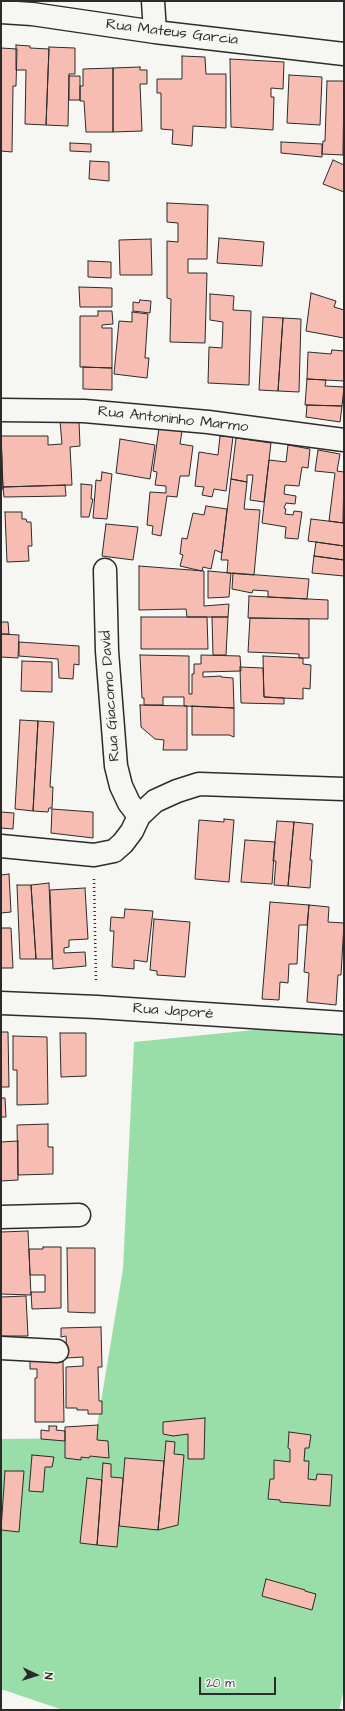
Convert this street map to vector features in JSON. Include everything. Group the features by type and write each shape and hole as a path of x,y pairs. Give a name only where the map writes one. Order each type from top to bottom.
{"street":[{"path":"153,1 155,32"},
{"name":"Rua Mateus Garcia","path":"1,12 32,14 155,32 344,54"},
{"name":"Rua Antoninho Marmo","path":"1,410 84,411 200,421 344,440"},
{"name":"Rua Giacomo David","path":"105,570 107,651 116,766 121,786 129,804 139,816"},
{"path":"1,846 94,855 114,850 123,843 139,816 156,801 177,791 199,784 344,789"},
{"name":"Rua Japoré","path":"1,1003 97,1007 344,1023"},
{"path":"1,1217 79,1215"},
{"path":"1,1348 57,1352"}],"path":[{"path":"94,855 97,1007"}],"green space":[{"path":"344,1021 344,1689 339,1710 63,1710 1,1689 1,1439 95,1438 123,1269 134,1042"}],"building":[{"path":"16,45 30,46 30,48 49,49 46,125 25,124 26,70 16,70"},
{"path":"49,47 75,48 75,74 69,74 68,126 46,125"},
{"path":"1,48 17,49 16,86 13,86 12,152 1,151"},
{"path":"182,56 205,57 206,74 226,74 226,128 193,126 192,146 172,144 173,130 161,129 161,93 157,93 157,79 182,79"},
{"path":"230,59 284,62 283,89 271,88 271,97 274,97 273,130 231,127"},
{"path":"140,67 140,70 147,70 147,84 140,84 142,131 113,132 113,68"},
{"path":"113,68 113,132 86,132 84,101 80,101 80,86 83,86 83,69"},
{"path":"289,75 322,77 320,125 287,123"},
{"path":"69,76 80,76 80,100 69,100"},
{"path":"327,81 344,81 343,155 322,154 323,141 325,141"},
{"path":"281,142 322,144 322,157 281,153"},
{"path":"70,143 91,144 91,152 70,151"},
{"path":"333,160 344,165 344,192 323,184"},
{"path":"90,161 109,162 109,181 89,179"},
{"path":"167,203 208,205 207,259 188,259 188,273 207,273 205,343 170,342 171,299 167,298 167,241 178,242 178,223 167,222"},
{"path":"219,238 264,242 262,266 217,263"},
{"path":"151,239 152,275 120,275 119,240"},
{"path":"88,261 111,262 111,278 88,277"},
{"path":"79,287 112,288 112,307 80,307"},
{"path":"311,293 336,301 334,307 344,310 344,338 306,331"},
{"path":"210,294 234,296 233,310 251,311 249,385 208,383 209,347 222,348 223,322 210,320"},
{"path":"140,300 151,301 150,313 133,311 133,302 139,303"},
{"path":"98,311 112,311 113,324 102,325 102,328 112,328 112,368 80,367 80,316 98,316"},
{"path":"132,312 148,314 145,358 149,358 147,378 114,374 119,321 132,322"},
{"path":"263,317 283,318 278,391 259,390"},
{"path":"283,318 301,319 299,392 278,391"},
{"path":"332,350 344,351 344,381 307,379 308,352 331,354"},
{"path":"83,367 112,368 112,390 83,389"},
{"path":"307,379 326,380 325,386 344,387 342,406 305,405"},
{"path":"307,405 342,406 340,422 306,417"},
{"path":"60,421 79,421 80,446 70,447 72,485 3,487 1,436 48,436 48,445 62,444"},
{"path":"159,428 182,431 180,444 193,446 189,476 180,476 177,497 167,496 161,536 152,534 153,526 147,525 150,492 166,493 166,486 155,485 157,472 153,471"},
{"path":"1,434 2,460 2,467 1,467"},
{"path":"220,436 233,437 226,491 214,489 212,497 202,495 204,487 195,486 199,452 218,455"},
{"path":"236,438 271,443 264,502 250,500 253,475 247,475 247,482 231,479"},
{"path":"120,439 155,445 150,479 116,473"},
{"path":"288,445 310,449 308,468 302,467 299,486 285,485 284,494 296,496 295,504 286,503 284,508 286,509 285,514 293,515 294,511 302,512 298,539 285,538 286,527 262,523 269,460 286,462"},
{"path":"318,450 340,454 337,471 344,472 343,523 329,521 335,473 315,471"},
{"path":"2,467 3,489 1,489"},
{"path":"102,472 112,474 107,519 93,518 96,480 101,481"},
{"path":"231,479 247,482 244,509 260,510 254,575 227,573 228,560 221,560"},
{"path":"81,484 92,485 91,499 93,499 89,517 81,517"},
{"path":"65,485 66,496 4,497 3,487"},
{"path":"206,506 227,509 222,553 215,550 211,569 203,567 202,571 180,566 183,555 180,554 182,538 187,539 193,513 204,515"},
{"path":"5,512 22,512 22,519 26,519 27,522 31,522 32,546 28,546 29,561 7,562"},
{"path":"311,519 344,523 344,546 308,541"},
{"path":"106,524 138,527 133,560 102,556"},
{"path":"316,542 344,546 344,560 314,556"},
{"path":"314,556 344,560 344,576 312,573"},
{"path":"139,566 204,571 204,606 229,604 228,617 187,617 186,609 139,610"},
{"path":"208,571 231,573 229,597 208,598"},
{"path":"233,573 309,579 307,599 268,597 268,591 253,590 252,593 232,589"},
{"path":"249,596 328,600 328,619 248,618"},
{"path":"141,617 207,617 208,649 141,649"},
{"path":"212,617 228,617 226,655 213,655"},
{"path":"250,618 309,619 309,658 299,658 299,654 248,652"},
{"path":"1,622 8,622 9,634 1,634"},
{"path":"1,634 19,635 18,658 1,657"},
{"path":"19,642 79,646 79,665 74,664 73,679 59,678 58,659 19,656"},
{"path":"140,655 189,656 189,694 192,694 192,674 194,674 194,664 201,664 201,655 240,656 241,671 203,672 203,677 221,676 233,678 234,708 184,706 184,697 163,697 163,705 144,705 144,698 142,698"},
{"path":"263,656 303,658 303,664 311,665 310,689 303,688 303,699 264,697"},
{"path":"22,661 52,662 52,692 21,691"},
{"path":"240,667 263,668 264,697 284,698 284,704 241,703"},
{"path":"140,705 187,706 187,750 163,750 164,740 155,739 141,727"},
{"path":"192,706 234,708 234,737 229,735 192,735"},
{"path":"20,720 38,721 33,811 15,809"},
{"path":"38,721 54,722 50,787 53,787 52,808 49,808 48,812 33,811"},
{"path":"52,809 93,812 93,838 51,833"},
{"path":"1,812 14,813 13,829 1,828"},
{"path":"224,819 234,820 229,882 195,879 199,820 224,822"},
{"path":"277,821 294,822 288,886 274,885 276,861 273,861"},
{"path":"294,822 313,824 310,860 312,860 310,888 288,886"},
{"path":"245,840 275,842 272,884 241,882"},
{"path":"9,874 11,912 1,913 1,875"},
{"path":"49,883 52,959 36,959 31,885"},
{"path":"17,885 31,885 36,959 20,959"},
{"path":"85,888 88,939 69,940 69,947 64,948 64,953 85,952 86,966 53,969 50,890"},
{"path":"270,902 309,905 307,925 299,925 297,964 289,964 288,983 280,982 279,1000 262,999"},
{"path":"309,905 329,907 328,922 344,923 341,975 338,975 336,1005 307,1002 309,973 304,972"},
{"path":"125,909 153,911 147,962 134,960 134,969 112,967 114,931 110,931 111,917 124,918"},
{"path":"154,919 190,922 185,977 157,975 157,971 150,970"},
{"path":"1,928 11,928 13,968 1,968"},
{"path":"1,1032 8,1032 9,1087 1,1087"},
{"path":"60,1033 86,1033 86,1076 61,1077"},
{"path":"13,1036 47,1037 48,1104 17,1105 17,1070 13,1070"},
{"path":"1,1098 5,1098 6,1117 1,1117"},
{"path":"48,1124 48,1147 53,1147 53,1174 18,1175 17,1125"},
{"path":"18,1141 18,1180 1,1181 1,1142"},
{"path":"28,1231 31,1295 1,1294 1,1232"},
{"path":"43,1247 61,1247 61,1308 32,1309 31,1292 45,1292 45,1275 30,1275 29,1249 43,1249"},
{"path":"67,1248 95,1248 95,1313 68,1312"},
{"path":"26,1296 28,1336 1,1336 1,1297"},
{"path":"101,1327 102,1367 98,1367 99,1401 102,1401 102,1414 88,1414 88,1410 66,1408 66,1367 83,1366 83,1357 67,1358 66,1336 61,1337 61,1328"},
{"path":"63,1360 64,1422 35,1422 35,1378 37,1378 37,1369 30,1369 30,1361"},
{"path":"205,1418 204,1459 188,1459 188,1434 173,1436 163,1434 163,1422"},
{"path":"98,1425 97,1440 108,1441 109,1458 90,1456 89,1458 81,1457 81,1460 65,1458 65,1427"},
{"path":"49,1426 57,1426 56,1430 65,1431 65,1441 41,1439 41,1430 49,1431"},
{"path":"289,1432 311,1435 309,1448 305,1448 304,1461 309,1461 308,1479 316,1480 317,1474 332,1475 330,1506 280,1502 280,1500 268,1499 270,1479 274,1479 274,1460 290,1462 290,1449 288,1448"},
{"path":"166,1441 175,1442 174,1454 184,1455 178,1525 158,1530"},
{"path":"32,1455 54,1457 52,1467 45,1467 43,1492 29,1491"},
{"path":"125,1458 164,1461 158,1530 119,1526"},
{"path":"103,1463 111,1464 111,1477 123,1478 117,1547 97,1545"},
{"path":"5,1471 24,1471 19,1532 1,1530"},
{"path":"87,1478 102,1480 97,1545 80,1543"},
{"path":"266,1579 316,1594 312,1610 262,1596"}]}
